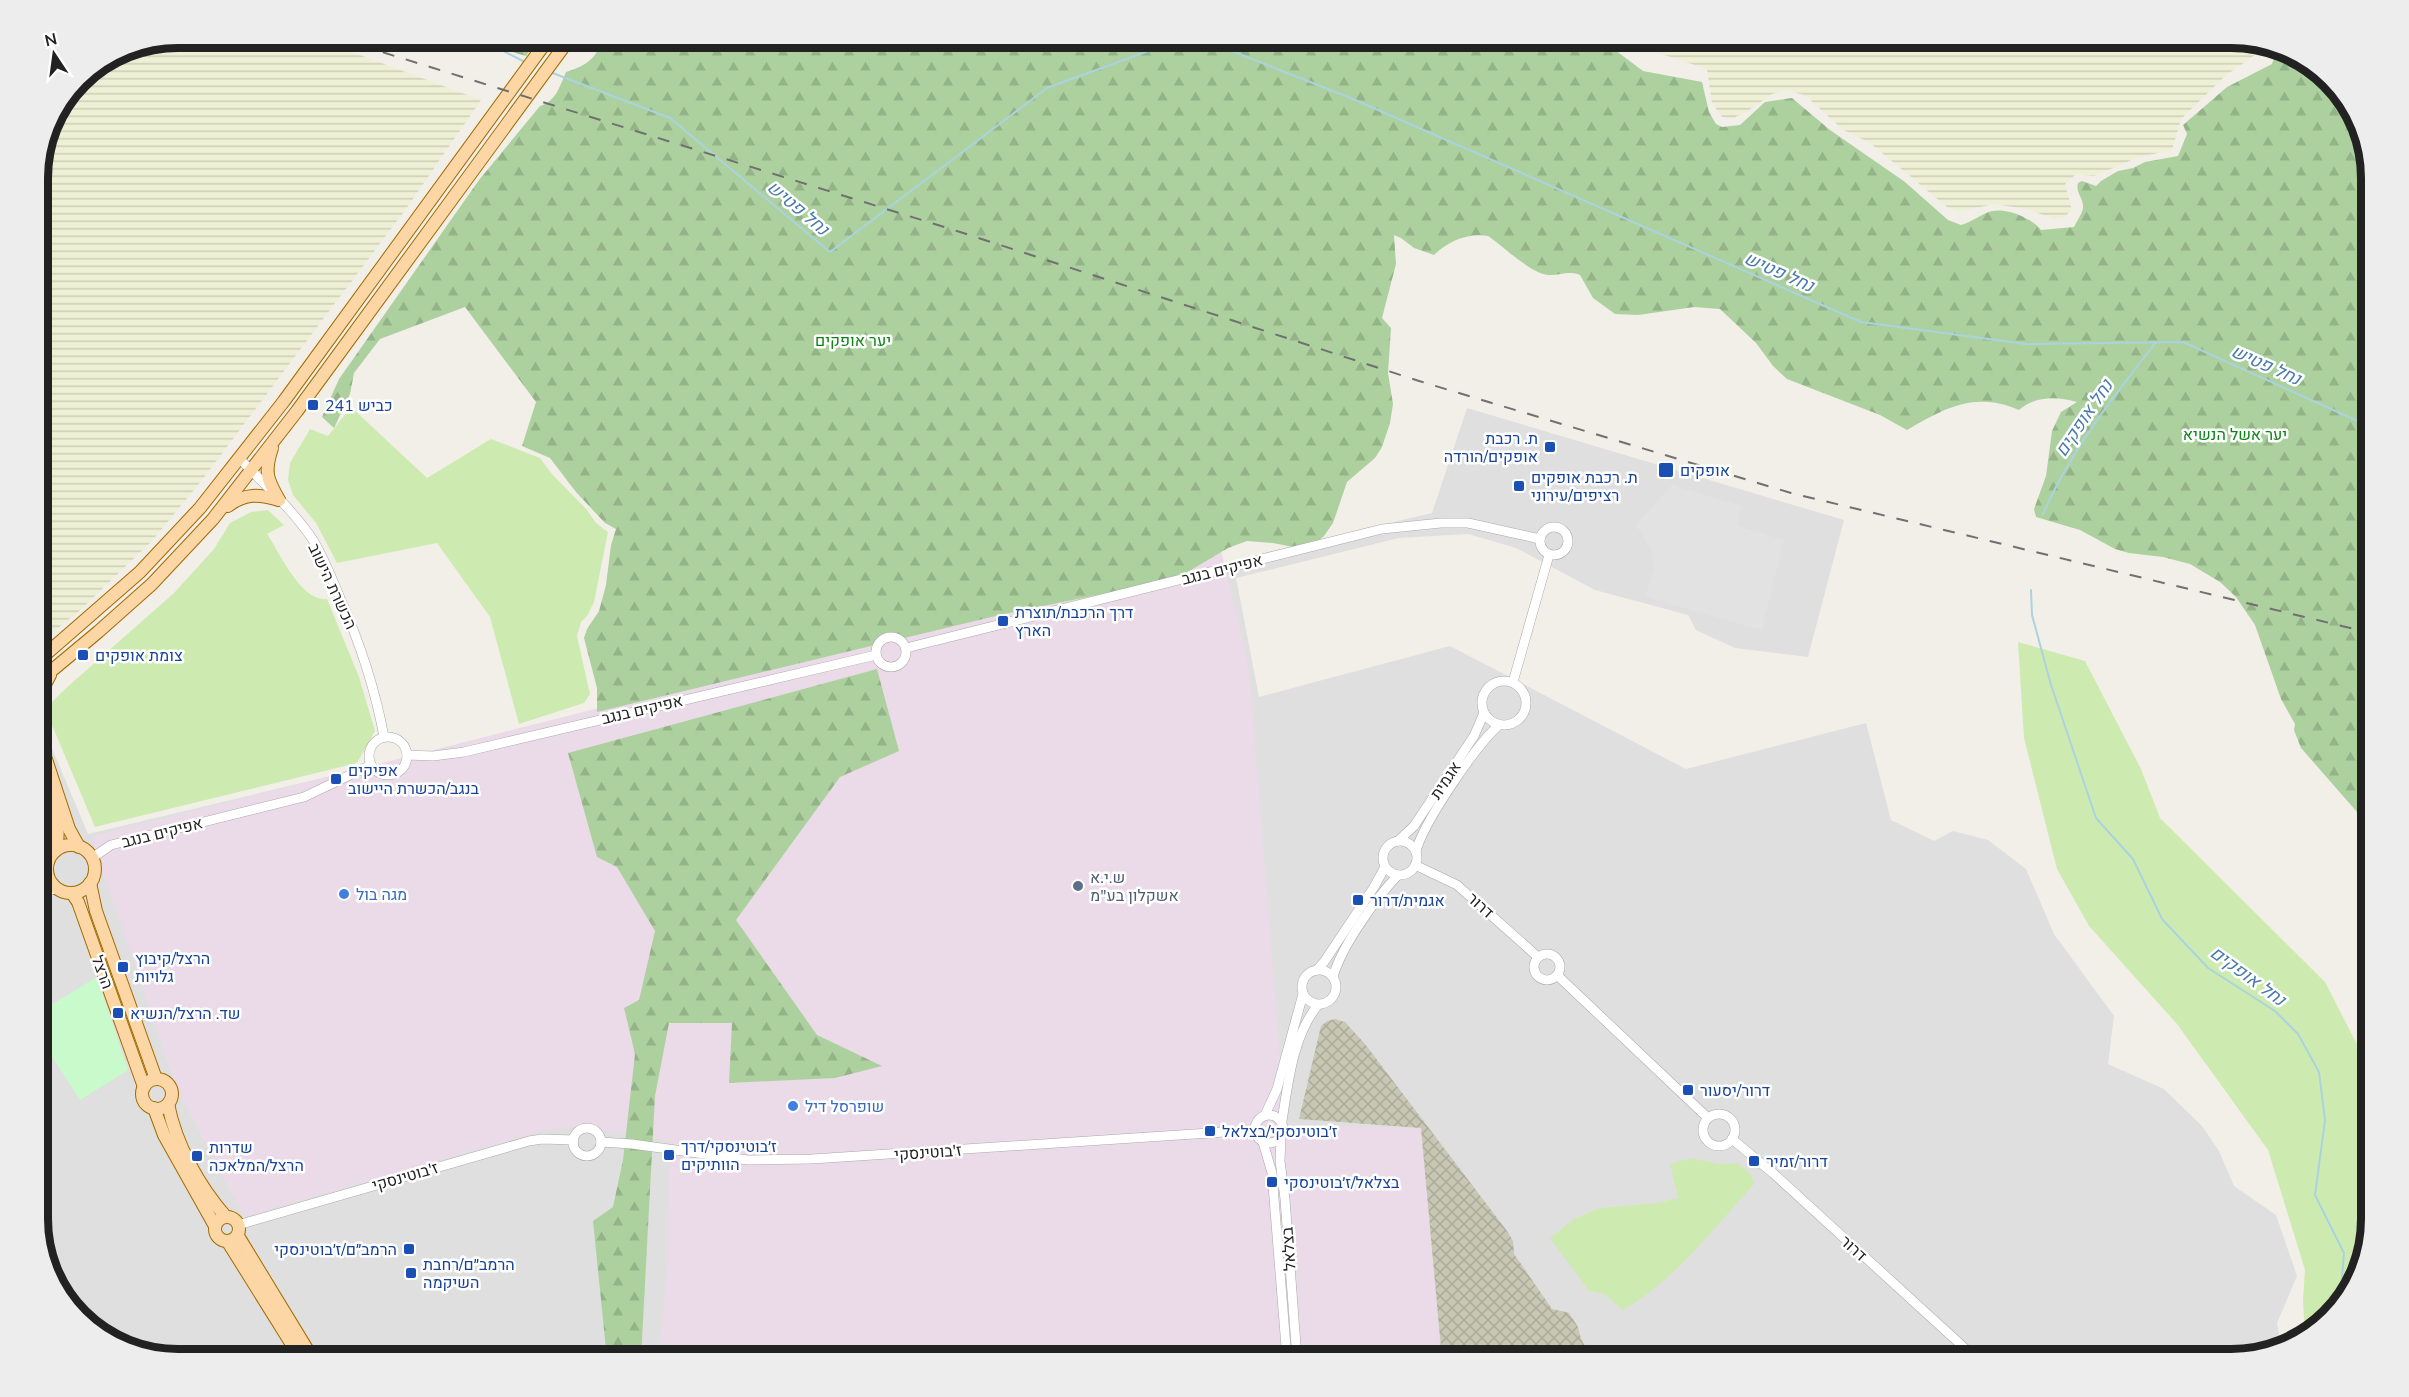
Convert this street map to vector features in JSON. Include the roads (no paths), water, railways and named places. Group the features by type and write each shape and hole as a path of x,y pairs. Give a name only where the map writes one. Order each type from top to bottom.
{"main road":[{"path":"48,652 140,572 200,508 284,401 542,48"},
{"path":"48,674 152,584 217,513 275,440 562,48"},
{"path":"275,440 268,461 267,476 279,500"},
{"path":"217,513 236,500 254,494 279,500"},
{"path":"48,678 58,666"},
{"path":"48,765 69,829 79,847 92,858 94,870 90,883 85,888 72,893 58,889 48,876"},
{"path":"48,796 59,840 48,862"},
{"path":"55,851 67,845 79,847"},
{"name":"הרצל","path":"90,883 96,911 156,1079"},
{"name":"הרצל","path":"72,893 78,902 144,1087"},
{"path":"156,1079 165,1080 171,1087 172,1097 168,1104 161,1108 154,1108 145,1102 142,1093 149,1081 156,1079"},
{"path":"168,1104 175,1132 184,1150 208,1194 225,1217"},
{"path":"154,1108 164,1135 215,1226 217,1237 235,1234"},
{"path":"215,1226 225,1217 232,1218 235,1234 296,1349"},
{"path":"235,1234 307,1349"}],"street":[{"name":"הכשרת הישוב","path":"240,459 291,512 314,542 329,571 366,662 384,737"},
{"name":"אפיקים בנגב","path":"906,648 1382,529 1423,524 1468,523 1540,539"},
{"path":"1559,528 1568,536 1568,546 1559,555 1549,555 1542,549 1540,539 1545,530 1559,528"},
{"path":"1513,682 1549,555"},
{"path":"891,636 901,640 906,648 903,662 896,667 883,665 876,655 881,640 891,636"},
{"name":"אפיקים בנגב","path":"408,755 433,756 464,752 876,655"},
{"path":"1498,681 1513,682 1523,690 1527,703 1526,710 1512,724 1499,725 1490,721 1484,713 1481,702 1486,689 1498,681"},
{"name":"אגמית","path":"1398,841 1414,826 1474,736 1484,713"},
{"name":"אגמית","path":"1416,851 1423,831 1475,752 1499,725"},
{"path":"384,737 398,739 404,744 408,755 405,766 392,774 381,774 371,765 369,756 374,742 384,737"},
{"name":"אפיקים בנגב","path":"92,858 119,842 304,796 371,765"},
{"path":"1333,977 1341,955 1382,892 1398,875 1408,873 1415,865 1416,851 1407,842 1398,841 1385,848 1382,857 1385,867 1398,875"},
{"name":"דרור","path":"1415,865 1457,885 1538,957"},
{"path":"1318,1005 1307,1000 1303,994 1301,986 1303,978 1317,970 1324,962 1385,867"},
{"path":"48,891 58,889"},
{"path":"1545,954 1556,957 1560,968 1557,975 1548,980 1538,977 1534,965 1538,957 1545,954"},
{"path":"1303,994 1277,1089 1265,1115 1258,1120 1255,1130 1257,1137 1263,1142 1271,1143 1281,1138 1284,1130 1282,1121 1289,1082 1307,1021 1318,1005 1327,1002 1333,996 1336,987 1333,977 1326,971 1317,970"},
{"path":"1557,975 1708,1118"},
{"path":"1719,1114 1731,1118 1736,1128 1732,1139 1718,1146 1707,1140 1703,1129 1708,1118 1719,1114"},
{"path":"1265,1115 1274,1115 1282,1121"},
{"path":"586,1128 597,1132 601,1142 598,1150 587,1156 578,1153 574,1140 579,1131 586,1128"},
{"name":"ז'בוטינסקי","path":"601,1142 748,1160 813,1160 1255,1130"},
{"name":"בצלאל","path":"1281,1138 1280,1161 1296,1349"},
{"name":"דרור","path":"1732,1139 1783,1182 1966,1349"},
{"name":"ז'בוטינסקי","path":"235,1234 529,1141 574,1140"},
{"name":"בצלאל","path":"1263,1142 1272,1173 1286,1349"}],"waterway":[{"name":"נחל פטיש","path":"498,48 525,62"},
{"name":"נחל פטיש","path":"550,72 670,118 830,252 1047,88 1157,48"},
{"name":"נחל פטיש","path":"1224,48 1353,99 1861,322 2026,344 2183,342 2361,422"},
{"name":"נחל אופקים","path":"2043,514 2054,490 2080,446 2156,342"},
{"name":"נחל אופקים","path":"2031,590 2032,615 2051,685 2096,818 2133,859 2162,919 2208,968 2275,1011 2298,1034 2319,1072 2325,1120 2315,1195 2344,1253 2341,1288"}],"railway":[{"path":"369,48 957,231 1419,381 1791,493 2361,631"}],"place":[{"name":"כביש 241","path":"313,405"},
{"name":"ת. רכבת אופקים/הורדה","path":"1550,447"},
{"name":"אופקים","path":"1666,470"},
{"name":"ת. רכבת אופקים רציפים/עירוני","path":"1519,486"},
{"name":"דרך הרכבת/תוצרת הארץ","path":"1003,621"},
{"name":"צומת אופקים","path":"83,655"},
{"name":"אפיקים בנגב/הכשרת היישוב","path":"336,779"},
{"name":"ש.י.א אשקלון בע\"מ","path":"1078,886"},
{"name":"מגה בול","path":"344,894"},
{"name":"אגמית/דרור","path":"1358,900"},
{"name":"הרצל/קיבוץ גלויות","path":"123,967"},
{"name":"שד. הרצל/הנשיא","path":"118,1013"},
{"name":"דרור/יסעור","path":"1688,1090"},
{"name":"שופרסל דיל","path":"793,1106"},
{"name":"ז׳בוטינסקי/בצלאל","path":"1210,1131"},
{"name":"ז׳בוטינסקי/דרך הוותיקים","path":"669,1155"},
{"name":"שדרות הרצל/המלאכה","path":"197,1156"},
{"name":"דרור/זמיר","path":"1754,1161"},
{"name":"בצלאל/ז׳בוטינסקי","path":"1272,1182"},
{"name":"הרמב״ם/ז׳בוטינסקי","path":"409,1249"},
{"name":"הרמב״ם/רחבת השיקמה","path":"411,1273"}],"park label":[{"name":"יער אופקים","path":"853,340"},
{"name":"יער אשל הנשיא","path":"2235,434"}]}
